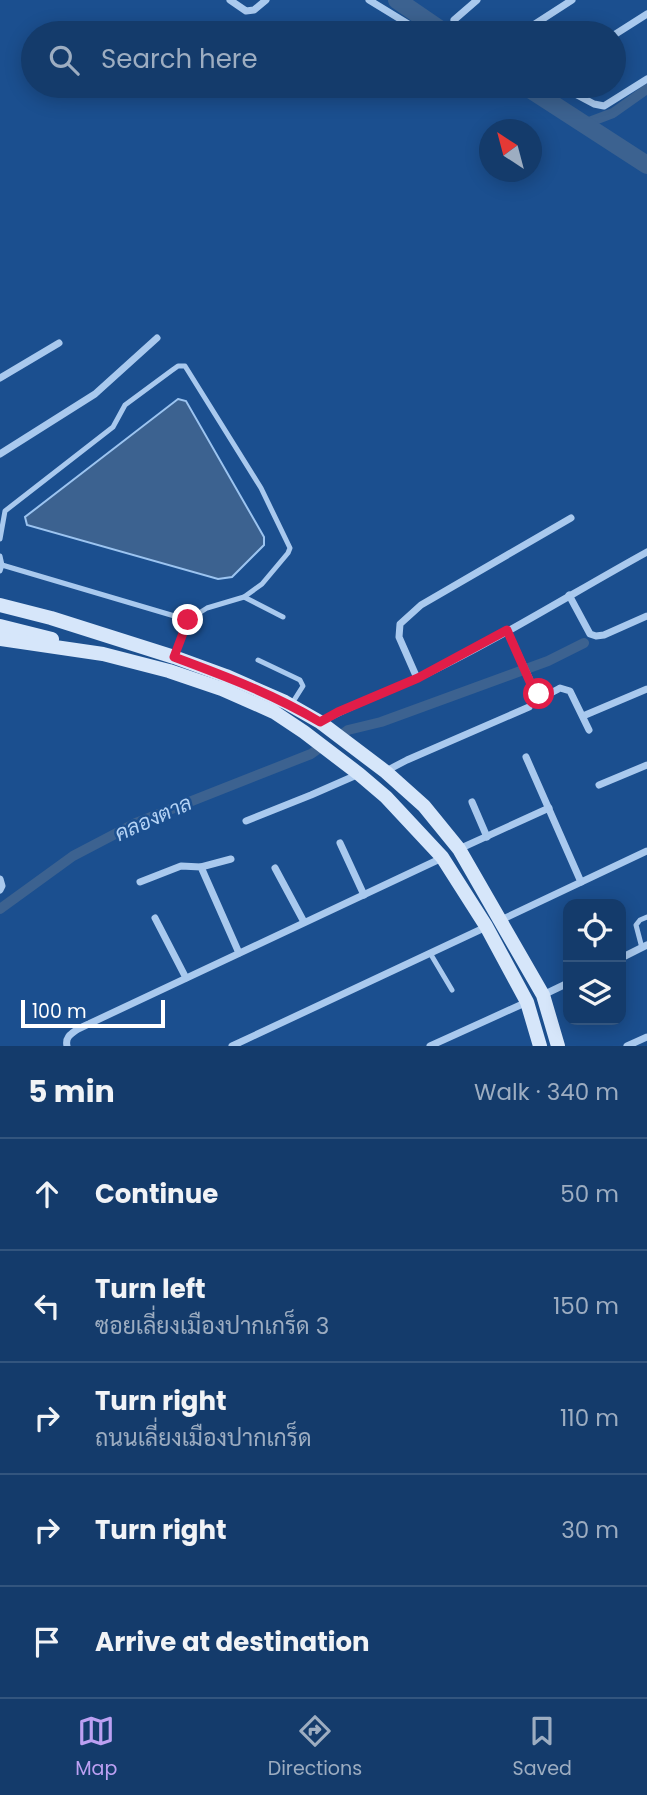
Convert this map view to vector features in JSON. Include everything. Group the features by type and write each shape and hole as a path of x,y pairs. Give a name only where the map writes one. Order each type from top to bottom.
{"main road":[{"path":"0,605 51,618 226,676 291,705 320,722 386,772 424,806 459,849 543,995 558,1046"},
{"path":"0,614 100,634"},
{"path":"0,626 209,684 274,712 359,774 386,797 442,857 486,926 527,1002 540,1046"},
{"path":"0,639 103,654"}],"street":[{"path":"230,0 246,12 254,10 266,0"},
{"path":"369,0 403,21"},
{"path":"454,20 477,0"},
{"path":"540,21 572,0"},
{"path":"626,27 647,13"},
{"path":"626,92 647,79"},
{"path":"583,98 604,106 617,98"},
{"path":"0,454 95,394 157,338"},
{"path":"0,378 59,343"},
{"path":"418,678 399,637 400,624 421,605 571,518"},
{"path":"320,722 418,678 647,552"},
{"path":"569,595 590,634 596,636 647,616"},
{"path":"507,630 534,691 545,695 560,688 566,689 573,695 589,730"},
{"path":"583,716 647,689"},
{"path":"386,772 407,760 529,707"},
{"path":"526,757 581,882"},
{"path":"600,785 647,765"},
{"path":"246,821 359,774"},
{"path":"472,802 487,837"},
{"path":"459,849 549,808"},
{"path":"340,843 364,895"},
{"path":"501,920 647,852"},
{"path":"67,1046 69,1034 78,1029 442,857"},
{"path":"140,882 181,866 201,867 231,859"},
{"path":"201,867 239,953"},
{"path":"275,868 304,922"},
{"path":"0,879 0,890"},
{"path":"155,918 186,978"},
{"path":"232,1046 486,926"},
{"path":"626,955 643,944"},
{"path":"543,995 563,985"},
{"path":"430,1046 527,1002"},
{"path":"627,1046 647,1037"}],"lane":[{"path":"0,539 5,511 113,427 125,405 171,371 185,366 261,488 290,548 262,584 244,597 207,608 188,620 174,657"},
{"path":"0,556 1,568 188,620"},
{"path":"244,597 283,617"},
{"path":"258,660 300,680 303,686 291,705"},
{"path":"643,944 636,925 647,917"},
{"path":"643,944 647,936"},
{"path":"430,953 452,990"},
{"path":"449,1037 452,1046"}],"water":[{"path":"178,399 186,401 264,537 264,545 232,577 218,579 27,525 25,517"}],"waterway":[{"path":"397,0 428,21"},
{"path":"584,124 613,113 647,89"},
{"path":"544,98 647,165"},
{"name":"คลองตาล","path":"344,733 548,661 584,643"},
{"name":"คลองตาล","path":"0,909 73,856 136,823 318,749"}],"route":[{"path":"188,620 174,657 285,702 320,722 418,678 507,630 534,691 539,694"}]}
